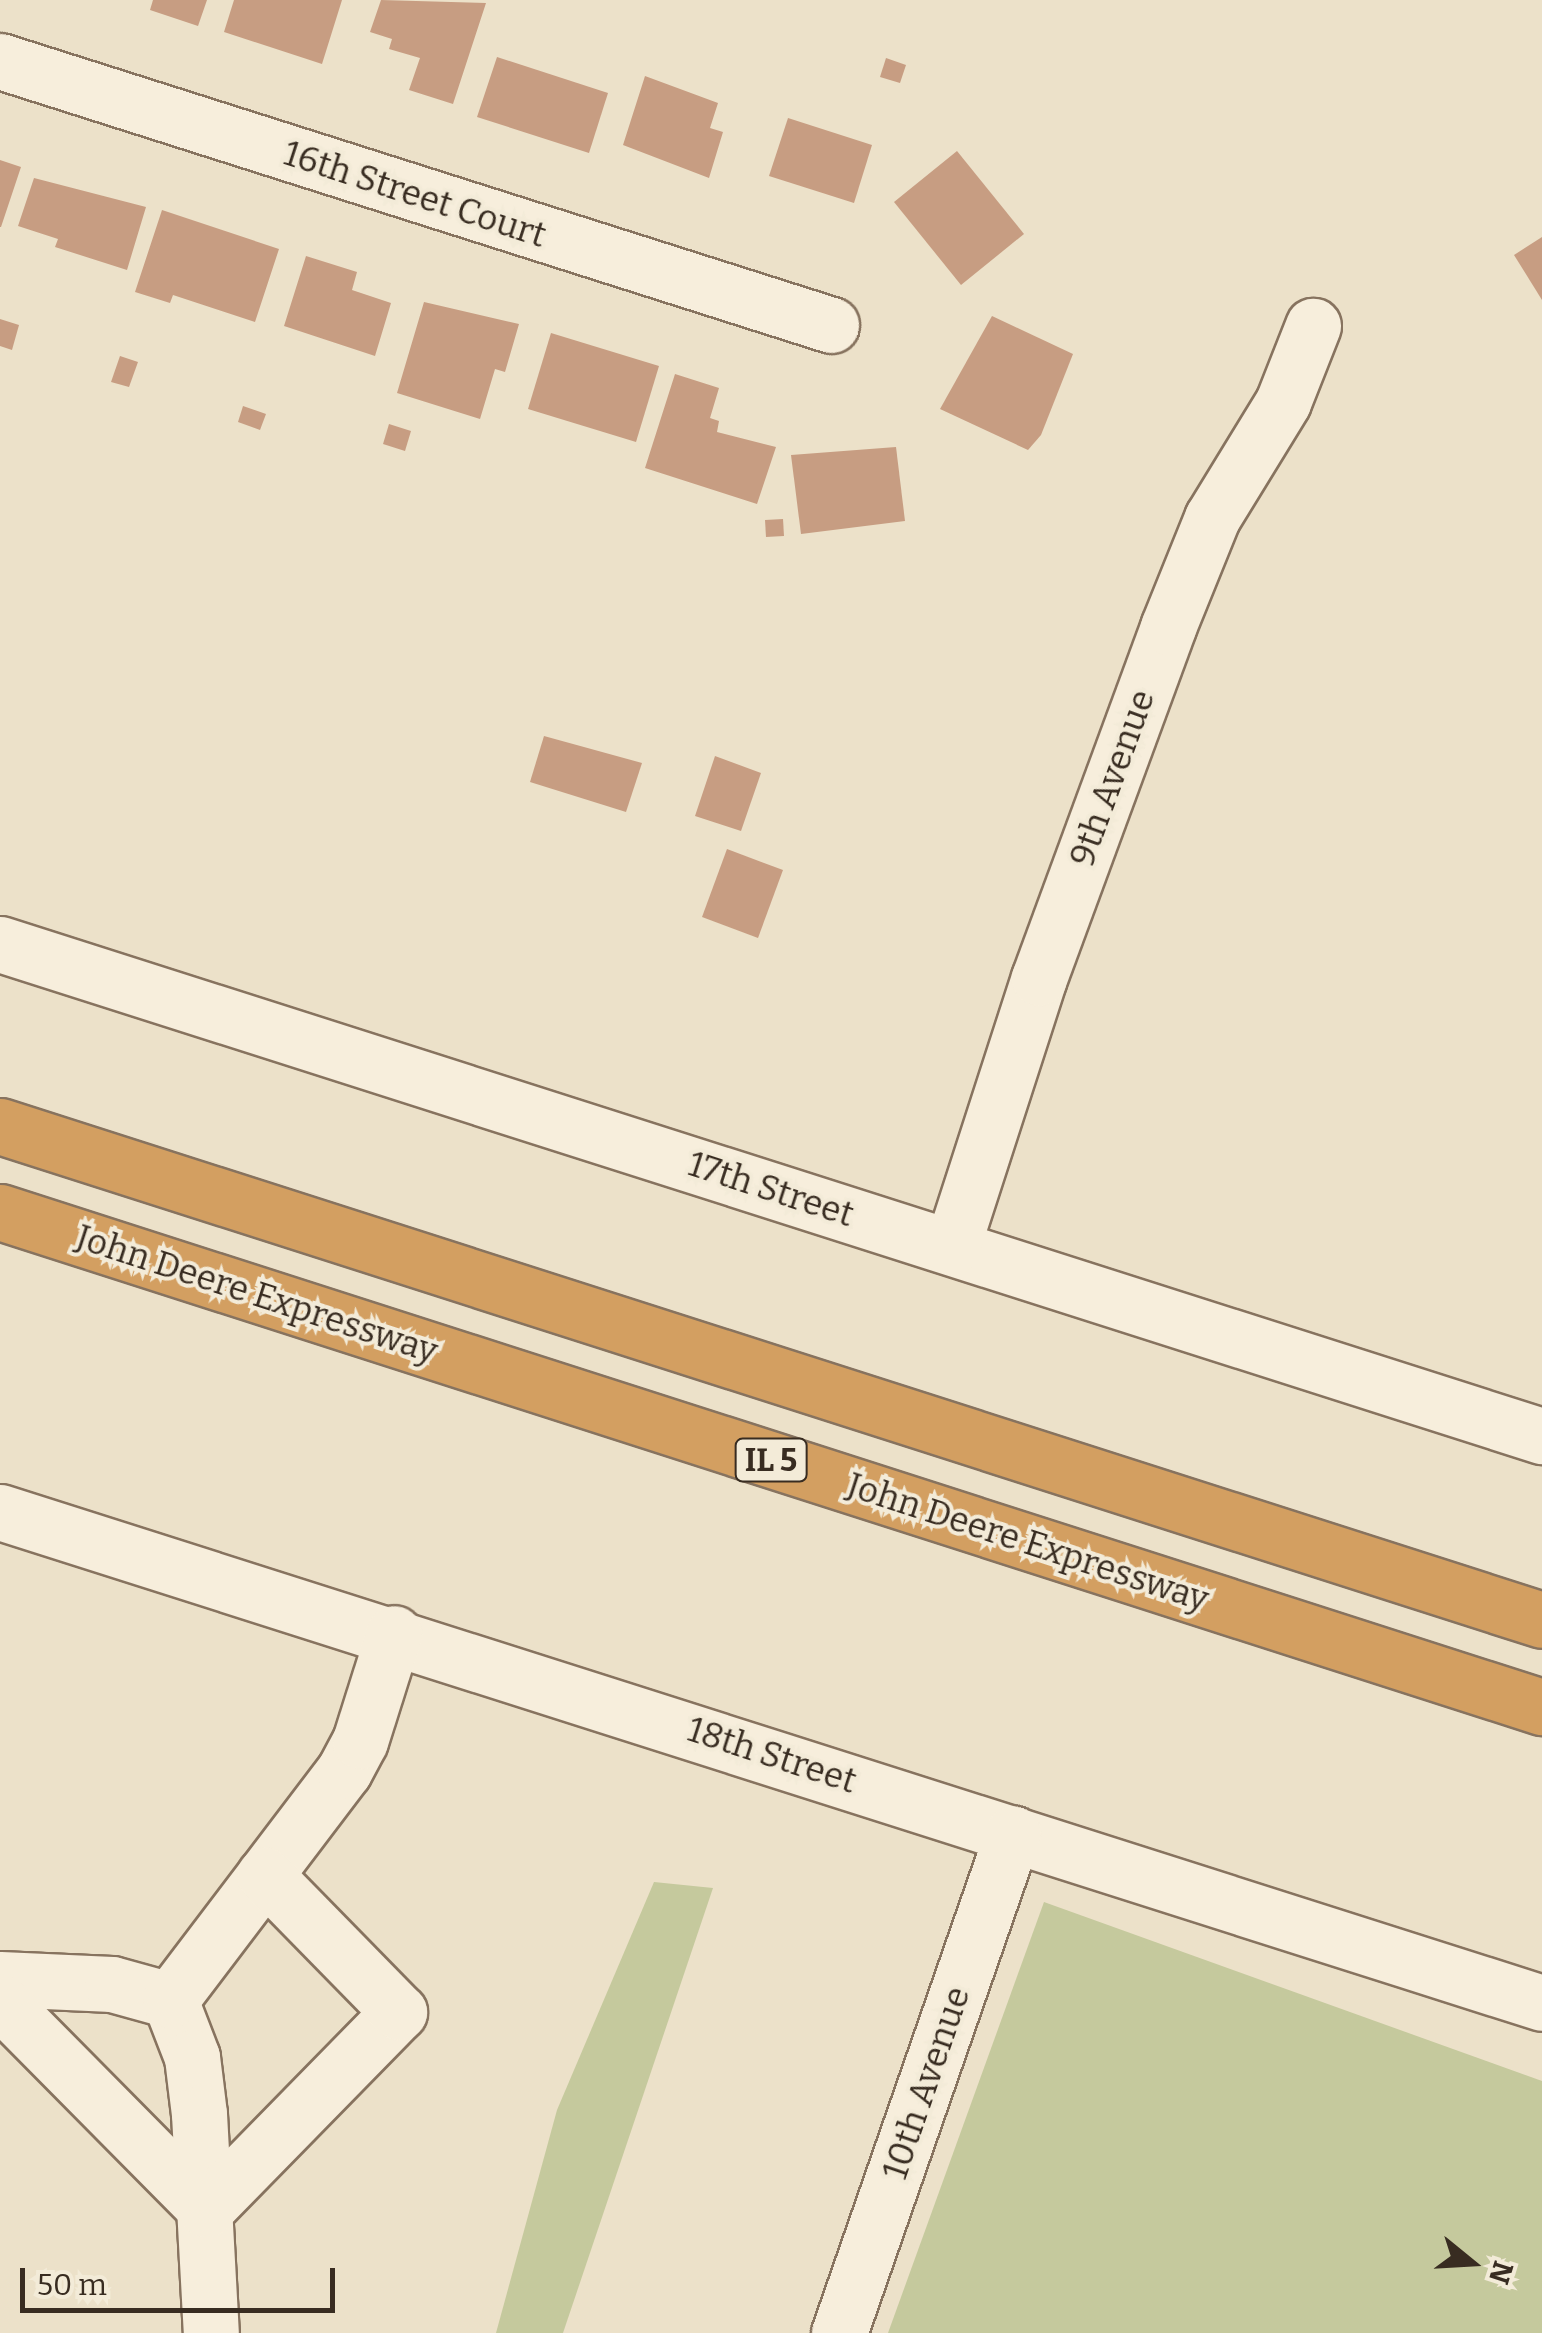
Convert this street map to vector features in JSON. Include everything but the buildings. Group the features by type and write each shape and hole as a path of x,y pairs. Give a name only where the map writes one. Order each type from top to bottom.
{"highway":[{"name":"IL 5","path":"0,1126 1542,1620"},
{"name":"John Deere Expressway","path":"0,1212 1542,1707"}],"street":[{"name":"16th Street Court","path":"0,61 831,325"},
{"name":"9th Avenue","path":"952,1248 1039,978 1168,626 1212,518 1283,402 1313,326"},
{"name":"17th Street","path":"0,944 1542,1436"},
{"name":"18th Street","path":"0,1512 394,1634 1542,2003"},
{"path":"170,2000 360,1741 394,1634"},
{"name":"10th Avenue","path":"839,2333 1013,1834"},
{"path":"206,2209 399,2012 265,1875"},
{"path":"0,1979 112,1984 170,2000"},
{"path":"170,2000 192,2058 206,2209 204,2327"},
{"path":"0,2001 206,2209"}],"green space":[{"path":"654,1882 713,1888 563,2333 496,2333 557,2110"},
{"path":"1044,1902 1542,2081 1542,2333 888,2333"}]}
